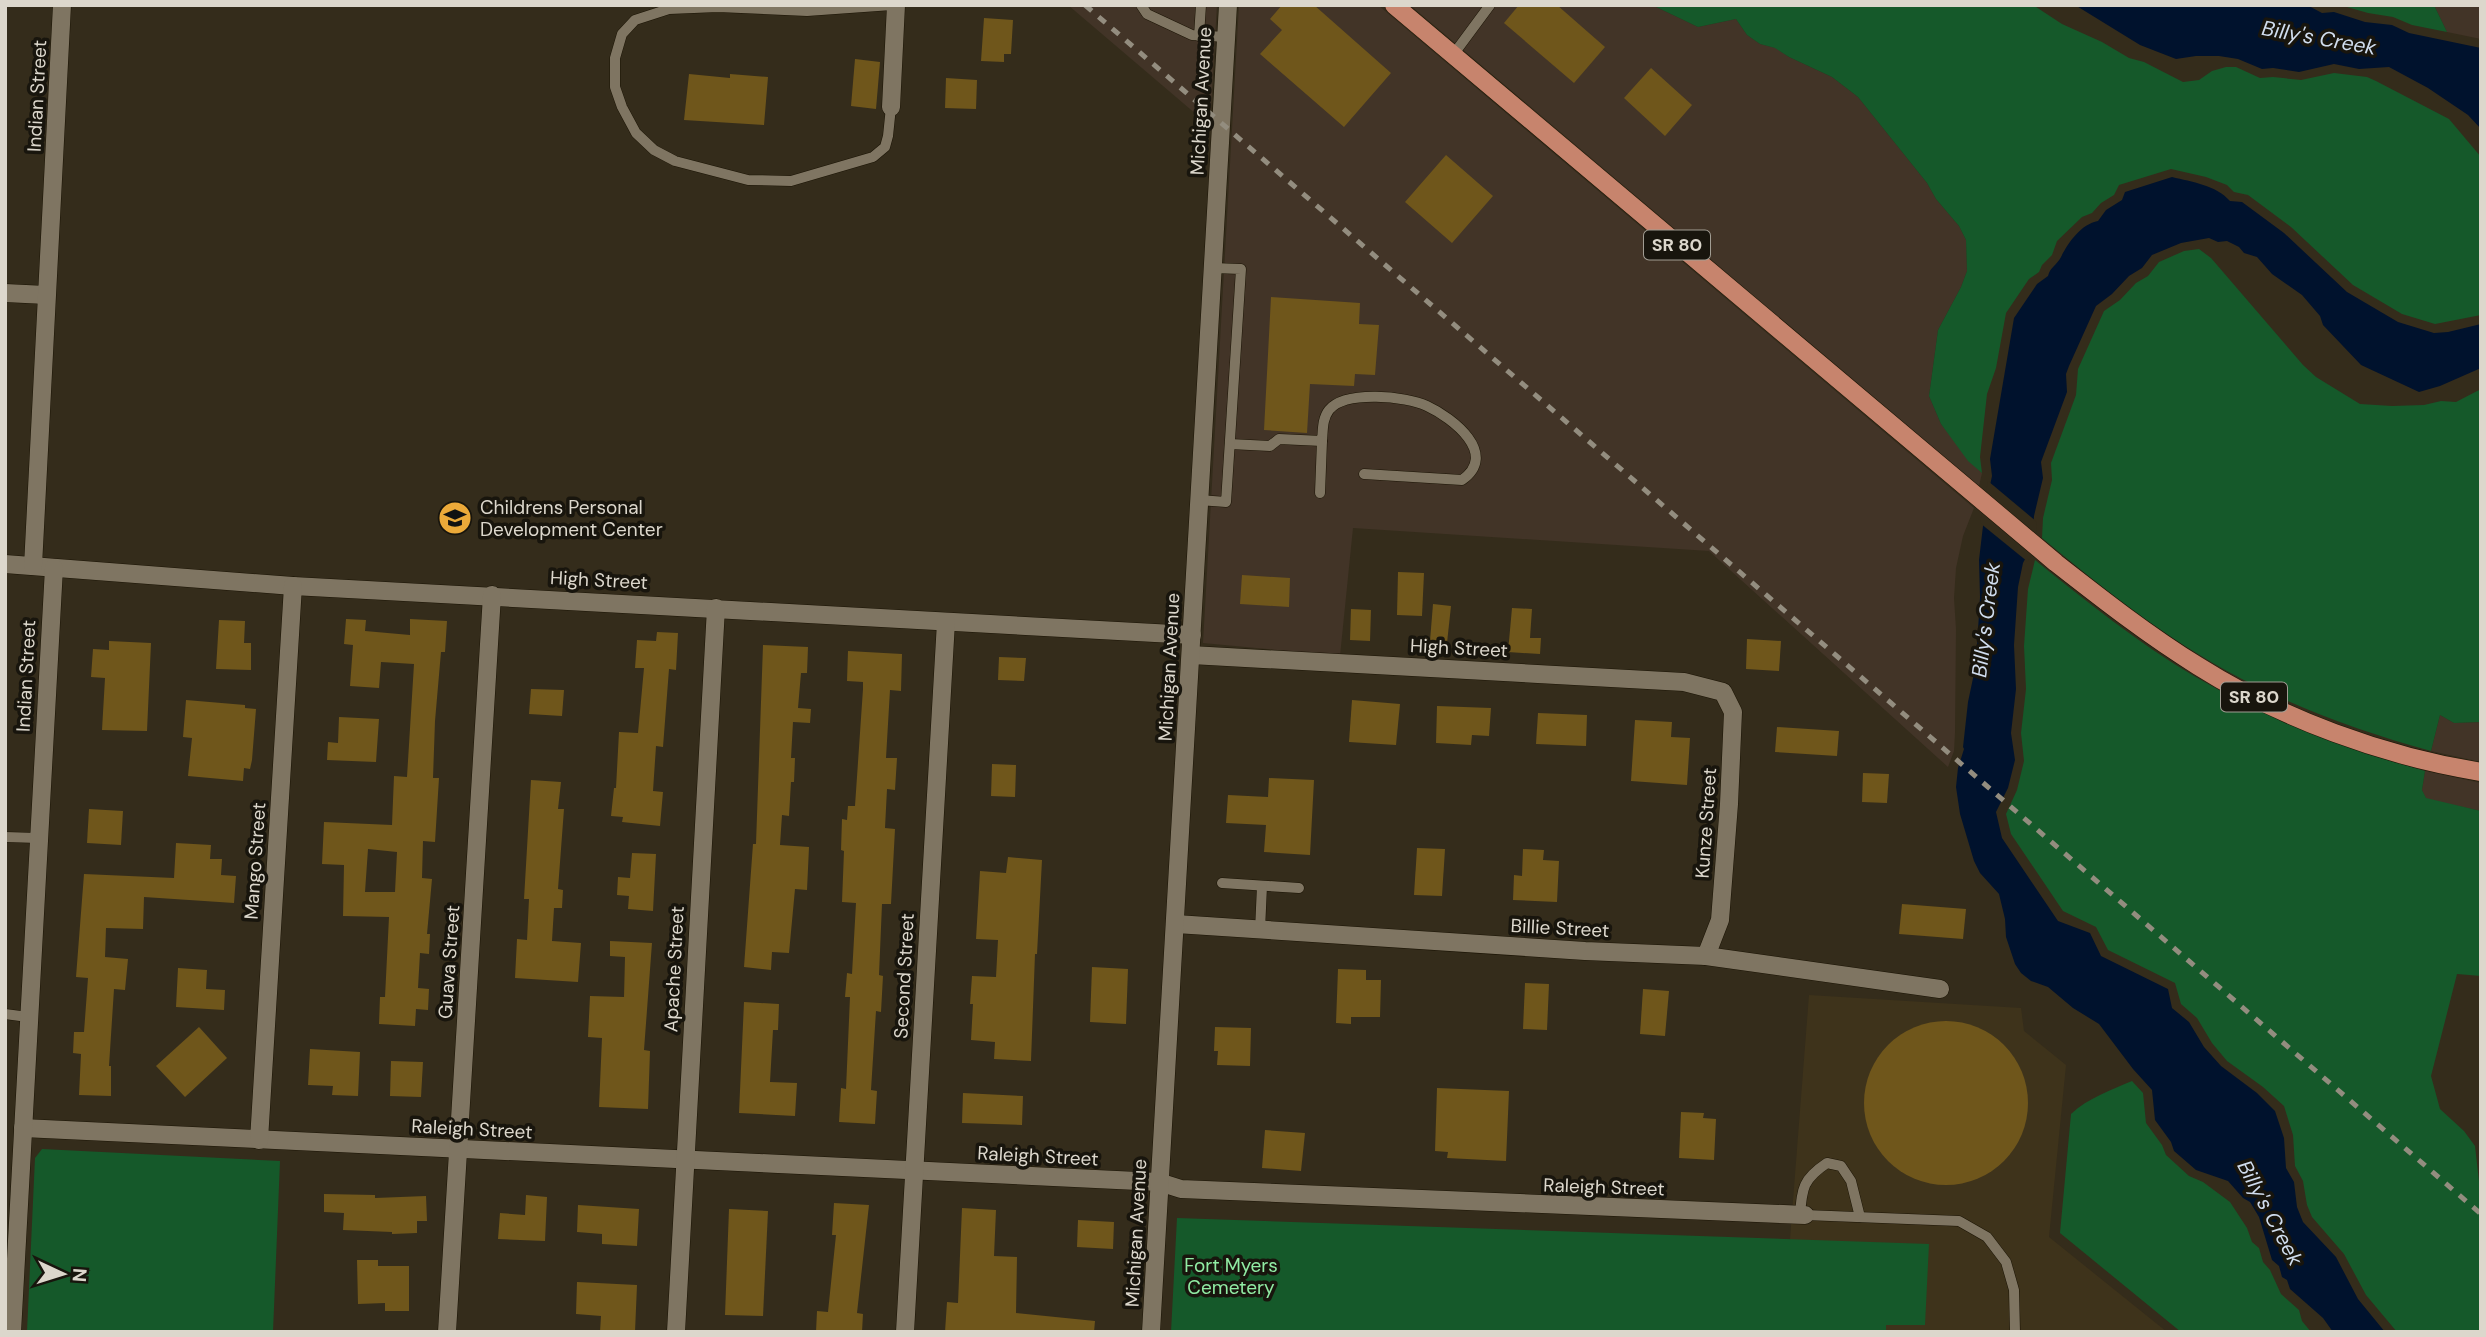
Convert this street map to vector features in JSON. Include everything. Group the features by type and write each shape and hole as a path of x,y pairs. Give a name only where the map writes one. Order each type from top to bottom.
{"main road":[{"name":"SR 80","path":"1394,5 1961,484 2133,623 2200,667 2292,715 2381,748 2481,772"}],"street":[{"name":"Indian Street","path":"33,566 62,5"},
{"path":"891,107 894,5"},
{"name":"Michigan Avenue","path":"1151,1332 1228,5"},
{"path":"5,293 46,295"},
{"name":"High Street","path":"5,564 293,586 1192,635"},
{"name":"Indian Street","path":"12,1332 54,568"},
{"name":"Mango Street","path":"259,1140 293,586"},
{"name":"Guava Street","path":"447,1332 492,595"},
{"name":"Apache Street","path":"676,1332 716,608"},
{"name":"Second Street","path":"905,1332 946,622"},
{"name":"High Street","path":"1191,655 1684,682 1723,692"},
{"name":"Kunze Street","path":"1706,956 1720,920 1729,804 1733,712 1723,692"},
{"name":"Billie Street","path":"1176,924 1585,951 1706,956 1940,989"},
{"name":"Raleigh Street","path":"23,1128 1159,1182 1181,1189 1803,1215"}],"lane":[{"path":"891,107 885,147 873,157 791,181 748,180 675,161 654,150 636,133 622,107 615,88 615,58 622,34 635,20 669,9 718,7 807,11 894,5"},
{"path":"1141,5 1147,14 1192,35 1226,37"},
{"path":"1199,36 1201,5"},
{"path":"1453,55 1490,5"},
{"path":"1199,500 1226,502 1241,270 1213,268"},
{"path":"1320,493 1325,418 1330,408 1351,397 1409,401 1425,405 1462,430 1473,443 1477,459 1472,473 1462,480 1364,474"},
{"path":"1230,444 1270,446 1279,439 1322,441"},
{"path":"5,837 38,838"},
{"path":"1222,883 1299,888"},
{"path":"1260,930 1262,886"},
{"path":"5,1014 28,1017"},
{"path":"1803,1215 1802,1194 1811,1173 1827,1163 1841,1166 1851,1181 1860,1217"},
{"name":"Raleigh Street","path":"1803,1215 1959,1221 1987,1237 2006,1262 2014,1290 2015,1332"}],"shaded area":[{"path":"1068,5 1217,5 1210,126"},
{"path":"1239,5 1378,5 1974,508 1963,536 1956,568 1955,733 1954,751 1948,767 1709,551 1353,528 1340,656 1203,643"},
{"path":"1410,5 1652,5 1698,27 1736,19 1747,35 1760,44 1776,48 1832,77 1858,97 1927,183 1936,199 1959,226 1966,240 1967,271 1938,330 1929,396 1941,424 1982,473 1979,486"},
{"path":"2434,5 2481,5 2481,39 2447,32"},
{"path":"2440,715 2454,723 2481,722 2481,762 2431,751"},
{"path":"2425,771 2481,783 2481,811 2426,799 2422,790"},
{"path":"1809,995 2021,1008 2024,1031 2066,1065 2049,1237 2167,1332 1886,1332 1886,1325 1790,1239"}],"green space":[{"path":"1652,5 2033,5 2062,24 2183,82 2199,80 2212,71 2226,67 2236,67 2260,78 2301,80 2334,73 2367,77 2449,119 2481,157 2481,315 2435,324 2402,314 2353,285 2291,227 2248,195 2234,192 2227,185 2206,177 2171,169 2119,185 2114,195 2092,213 2082,217 2057,241 2052,255 2039,272 2029,279 2006,313 1996,368 1987,394 1980,457 1982,473 1968,461 1941,424 1929,396 1938,330 1967,271 1966,240 1959,226 1858,97 1832,77 1775,48 1760,44 1747,35 1736,19 1698,27"},
{"path":"2340,5 2434,5 2447,32 2412,25 2393,17"},
{"path":"2199,249 2211,258 2303,365 2316,377 2360,404 2392,406 2456,402 2481,389 2481,722 2454,723 2440,715 2431,751 2320,714 2227,671 2144,618 2042,538 2043,518 2052,480 2051,463 2076,395 2078,369 2104,311 2148,276 2159,262 2184,251"},
{"path":"2035,560 2133,636 2194,676 2250,706 2306,731 2425,771 2422,790 2426,798 2481,811 2481,976 2457,974 2431,1076 2440,1109 2464,1131 2475,1146 2481,1199 2481,1332 2397,1332 2366,1295 2344,1254 2312,1217 2303,1181 2295,1166 2293,1135 2284,1106 2227,1061 2197,1018 2181,1004 2175,983 2108,950 2096,927 2063,911 2011,834 2006,814 2017,790 2024,761 2021,733 2026,689 2024,646 2028,589"},
{"path":"2132,1081 2143,1093 2146,1123 2166,1155 2189,1176 2203,1182 2230,1202 2247,1228 2252,1242 2259,1248 2263,1262 2270,1270 2281,1294 2299,1310 2302,1321 2311,1332 2181,1332 2060,1233 2071,1114 2092,1099"},
{"path":"42,1149 280,1161 273,1332 27,1332 35,1158"},
{"name":"Fort Myers Cemetery","path":"1177,1218 1929,1244 1925,1325 1886,1325 1886,1332 1171,1332"}],"water":[{"name":"Billy's Creek","path":"2075,5 2307,5 2322,13 2334,12 2365,22 2392,25 2409,33 2481,48 2481,129 2468,115 2428,88 2389,67 2359,69 2334,64 2299,72 2262,69 2238,59 2219,56 2176,59 2140,45"},
{"name":"Billy's Creek","path":"2172,177 2211,188 2230,201 2242,202 2284,233 2347,292 2398,322 2434,333 2481,324 2481,368 2419,392 2361,365 2323,325 2320,316 2302,295 2272,274 2257,257 2244,253 2227,241 2218,242 2209,238 2181,243 2152,255 2142,268 2129,276 2096,306 2066,374 2067,392 2041,462 2043,478 2034,516 2032,546 2023,563 2018,587 2014,645 2016,689 2011,733 2015,760 2008,788 1996,812 2002,838 2058,921 2090,933 2101,956 2168,989 2172,1008 2189,1022 2204,1047 2221,1066 2257,1093 2275,1111 2284,1138 2286,1168 2294,1182 2297,1207 2303,1222 2336,1257 2358,1299 2385,1332 2333,1332 2323,1318 2290,1289 2287,1280 2282,1277 2279,1266 2272,1260 2259,1217 2250,1202 2228,1181 2196,1170 2174,1151 2171,1142 2155,1120 2152,1090 2099,1024 2073,1008 2048,987 2031,981 2021,973 2006,937 1999,894 1980,873 1974,861 1960,814 1956,787 1976,664 1979,560 1992,476 1990,459 2014,318 2037,284 2048,276 2071,240 2081,230 2098,221 2106,210 2122,200 2125,192"}],"pier":[{"path":"1988,481 2037,522 2035,547 2028,562 1980,523"}],"building":[{"path":"1282,5 1314,5 1391,73 1344,127 1260,54 1282,30 1270,19"},
{"path":"1519,5 1557,5 1605,47 1574,83 1504,23"},
{"path":"984,18 1013,20 1011,54 1004,54 1004,62 981,61"},
{"path":"855,59 880,62 876,109 851,106"},
{"path":"1651,68 1692,105 1665,136 1624,98"},
{"path":"689,74 730,78 730,74 768,77 764,125 684,120"},
{"path":"946,78 977,80 976,109 945,108"},
{"path":"1446,155 1493,196 1452,243 1405,202"},
{"path":"1271,297 1360,303 1359,324 1379,325 1375,375 1355,374 1354,386 1310,384 1307,433 1264,430"},
{"path":"1398,572 1424,573 1422,616 1397,615"},
{"path":"1242,575 1290,578 1289,607 1240,604"},
{"path":"1433,604 1451,606 1447,643 1430,641"},
{"path":"1512,608 1532,609 1530,638 1541,638 1540,654 1508,652"},
{"path":"1351,609 1371,610 1370,641 1350,640"},
{"path":"346,619 366,620 365,631 410,635 410,619 447,621 445,652 441,652 435,721 433,778 439,778 435,842 423,841 422,878 432,879 427,934 430,934 429,954 420,953 418,988 429,989 428,1010 416,1009 415,1026 379,1024 380,997 385,997 389,917 343,916 344,865 322,864 324,822 392,825 394,776 407,777 414,664 381,662 379,688 350,686 353,645 344,644","holes":["368,849 397,852 395,892 365,892"]},
{"path":"219,620 245,621 244,643 251,643 251,670 216,669"},
{"path":"657,632 678,633 676,670 669,669 663,747 656,746 653,791 663,792 660,826 622,822 623,817 611,816 616,788 619,732 638,733 644,668 635,668 637,640 656,641"},
{"path":"1747,639 1781,641 1779,671 1746,669"},
{"path":"109,641 151,643 147,731 102,730 105,678 91,677 93,649 109,650"},
{"path":"763,645 808,647 807,673 801,673 798,708 811,709 810,723 793,722 791,758 795,758 794,782 791,782 789,816 782,815 780,845 809,847 807,890 795,889 789,953 772,952 771,970 744,967 753,844 756,844"},
{"path":"848,651 902,654 901,691 890,690 886,758 897,758 895,790 887,789 885,828 895,829 891,904 882,904 879,975 883,976 881,1012 876,1011 871,1090 877,1091 875,1124 839,1122 841,1088 846,1089 850,997 845,997 847,973 852,974 856,903 842,902 842,819 847,820 848,806 855,806 863,689 863,682 847,681"},
{"path":"999,657 1026,658 1024,681 998,680"},
{"path":"531,689 564,690 562,716 529,714"},
{"path":"186,700 245,705 245,708 256,709 252,760 250,769 244,768 243,781 188,776 192,738 183,737"},
{"path":"1352,700 1400,704 1396,745 1349,742"},
{"path":"1437,706 1491,708 1489,736 1472,735 1471,745 1436,743"},
{"path":"1538,713 1587,715 1586,746 1536,744"},
{"path":"339,717 379,719 376,762 327,760 328,742 338,743"},
{"path":"1635,720 1672,722 1671,737 1690,738 1687,785 1631,781"},
{"path":"1777,727 1839,731 1837,756 1775,752"},
{"path":"992,764 1016,765 1015,797 991,796"},
{"path":"1863,773 1889,774 1887,803 1862,802"},
{"path":"1269,778 1314,780 1310,855 1264,852 1266,825 1226,823 1228,795 1268,797"},
{"path":"531,780 561,782 558,809 564,809 558,889 563,890 562,908 554,908 552,941 581,943 578,982 515,978 517,939 527,940 529,899 524,899"},
{"path":"89,809 123,811 121,845 87,843"},
{"path":"176,843 211,845 210,859 222,859 221,875 236,876 234,903 144,897 143,929 106,928 105,957 128,959 125,990 114,989 109,1066 111,1096 79,1095 81,1054 73,1053 74,1032 84,1032 88,978 76,977 84,874 174,878"},
{"path":"1417,848 1445,849 1442,896 1414,895"},
{"path":"1523,849 1544,850 1543,860 1559,861 1557,902 1513,900 1514,875 1522,876"},
{"path":"632,853 656,854 653,911 628,909 629,896 617,895 618,877 630,878"},
{"path":"1008,857 1042,860 1031,1061 994,1059 995,1042 971,1040 972,976 996,977 998,940 976,939 980,871 1006,873"},
{"path":"1902,904 1966,909 1963,939 1899,934"},
{"path":"610,941 652,943 644,1050 650,1051 648,1109 599,1107 602,1038 588,1037 590,996 624,997 625,957 610,956"},
{"path":"1092,967 1128,969 1126,1024 1090,1022"},
{"path":"178,968 207,970 206,989 225,990 224,1010 176,1007"},
{"path":"1338,969 1366,970 1366,980 1381,980 1380,1017 1351,1017 1351,1024 1336,1023"},
{"path":"1525,983 1549,984 1547,1030 1523,1029"},
{"path":"1643,989 1669,991 1665,1036 1640,1034"},
{"path":"744,1002 779,1004 778,1030 773,1030 770,1082 797,1083 795,1116 739,1113"},
{"path":"1946,1021 1977,1027 2004,1045 2022,1072 2028,1103 2022,1134 2004,1161 1977,1179 1946,1185 1915,1179 1888,1161 1870,1134 1864,1103 1870,1072 1888,1045 1915,1027"},
{"path":"199,1027 227,1058 185,1097 156,1066"},
{"path":"1215,1027 1251,1028 1250,1066 1217,1065 1218,1051 1214,1051"},
{"path":"310,1049 360,1052 358,1096 332,1095 333,1086 308,1085"},
{"path":"391,1061 423,1062 421,1097 390,1096"},
{"path":"1437,1088 1509,1091 1506,1161 1447,1158 1448,1152 1435,1151"},
{"path":"963,1093 1023,1096 1022,1125 962,1123"},
{"path":"1681,1112 1704,1113 1703,1118 1716,1119 1714,1160 1679,1158"},
{"path":"1265,1130 1305,1133 1301,1171 1262,1168"},
{"path":"324,1194 375,1195 375,1198 426,1196 427,1221 417,1221 417,1233 343,1230 344,1213 324,1212"},
{"path":"526,1195 547,1197 545,1241 498,1239 500,1213 525,1215"},
{"path":"834,1203 869,1205 857,1313 863,1314 862,1332 816,1332 817,1311 828,1312 836,1235 832,1235"},
{"path":"578,1205 639,1209 637,1246 602,1244 602,1234 577,1232"},
{"path":"962,1208 996,1210 994,1256 1017,1257 1016,1313 1095,1321 1094,1332 945,1332 947,1302 958,1303"},
{"path":"729,1209 768,1211 763,1316 725,1315"},
{"path":"1078,1220 1114,1222 1113,1249 1077,1247"},
{"path":"357,1260 378,1260 378,1266 409,1266 409,1311 385,1311 385,1303 358,1304"},
{"path":"577,1282 637,1285 635,1332 600,1332 601,1316 576,1314"}],"railway":[{"path":"1085,5 2481,1214"}],"place":[{"name":"Childrens Personal Development Center","path":"455,518"}]}
